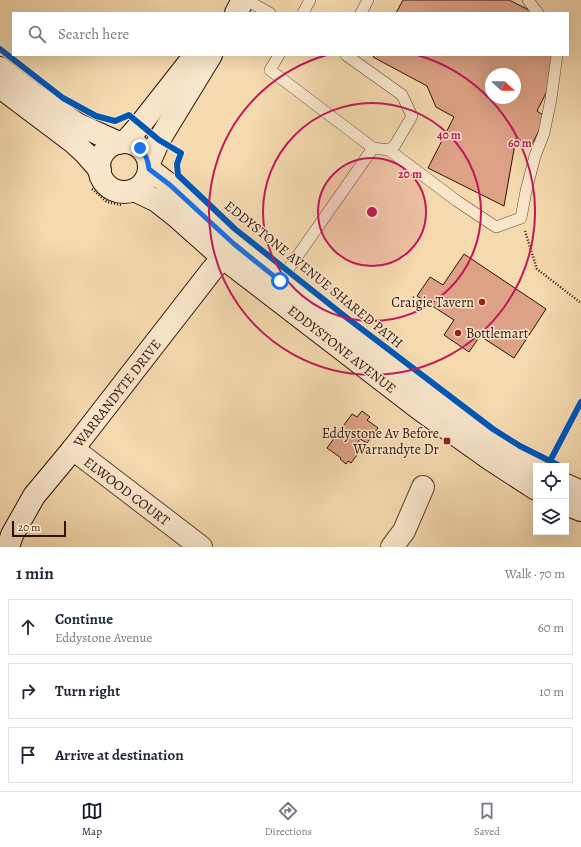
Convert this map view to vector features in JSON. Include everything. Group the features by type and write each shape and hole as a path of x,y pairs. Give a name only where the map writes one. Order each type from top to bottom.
{"main road":[{"path":"237,12 243,0"},
{"path":"194,56 140,125 122,143 112,146 106,150 102,156 100,170 103,180 110,187 119,192 124,192 134,190 144,181 159,140 210,56"},
{"path":"0,68 32,93 77,124 122,143 136,145 147,158 149,166"},
{"path":"0,87 72,142 85,153 100,170"},
{"name":"EDDYSTONE AVENUE","path":"149,166 170,185 228,251 421,410 490,459 533,487"},
{"name":"EDDYSTONE AVENUE","path":"134,190 157,201 176,216 228,251 280,281 450,412 533,468"},
{"name":"WARRANDYTE DRIVE","path":"8,547 12,535 34,496 73,449 228,251"},
{"name":"ELWOOD COURT","path":"73,449 201,547"},
{"path":"569,486 581,492"},
{"path":"392,547 404,531 424,487"},
{"path":"569,505 581,510"}],"lane":[{"path":"246,0 268,12"},
{"path":"304,12 310,0"},
{"path":"362,12 368,0"},
{"path":"528,0 537,12"},
{"path":"278,56 270,70 373,148 389,150 457,201 496,226 521,218 535,156 544,133 551,99 557,56"},
{"path":"347,56 402,95 412,116 395,145 389,150"},
{"path":"280,281 373,148"}],"path":[{"path":"521,218 537,269 581,303"}],"building":[{"path":"403,0 509,0 533,12 397,12"},
{"path":"374,56 553,56 550,85 537,111 546,117 531,146 516,138 504,206 428,168 454,117 436,107 427,86"},
{"name":"Craigie Tavern","path":"464,254 546,309 514,358 480,336 469,352 444,335 454,320 417,296 430,277 443,285"},
{"path":"362,411 370,417 367,420 378,428 367,443 360,439 354,447 360,451 351,463 348,461 346,464 340,459 341,458 327,448 352,414 357,417"}],"cycle path":[{"name":"EDDYSTONE AVENUE SHARED PATH","path":"0,49 63,98 96,116 115,121 129,115 159,140 181,153 177,164 178,175 235,229 342,314 493,429 520,446 554,463"},
{"path":"550,461 581,402"}],"place":[{"name":"Craigie Tavern","path":"482,302"},
{"name":"Bottlemart","path":"458,333"},
{"name":"Eddystone Av Before Warrandyte Dr","path":"447,441"}],"route":[{"path":"140,148 147,158 149,169 170,185 234,244 280,281"}]}
